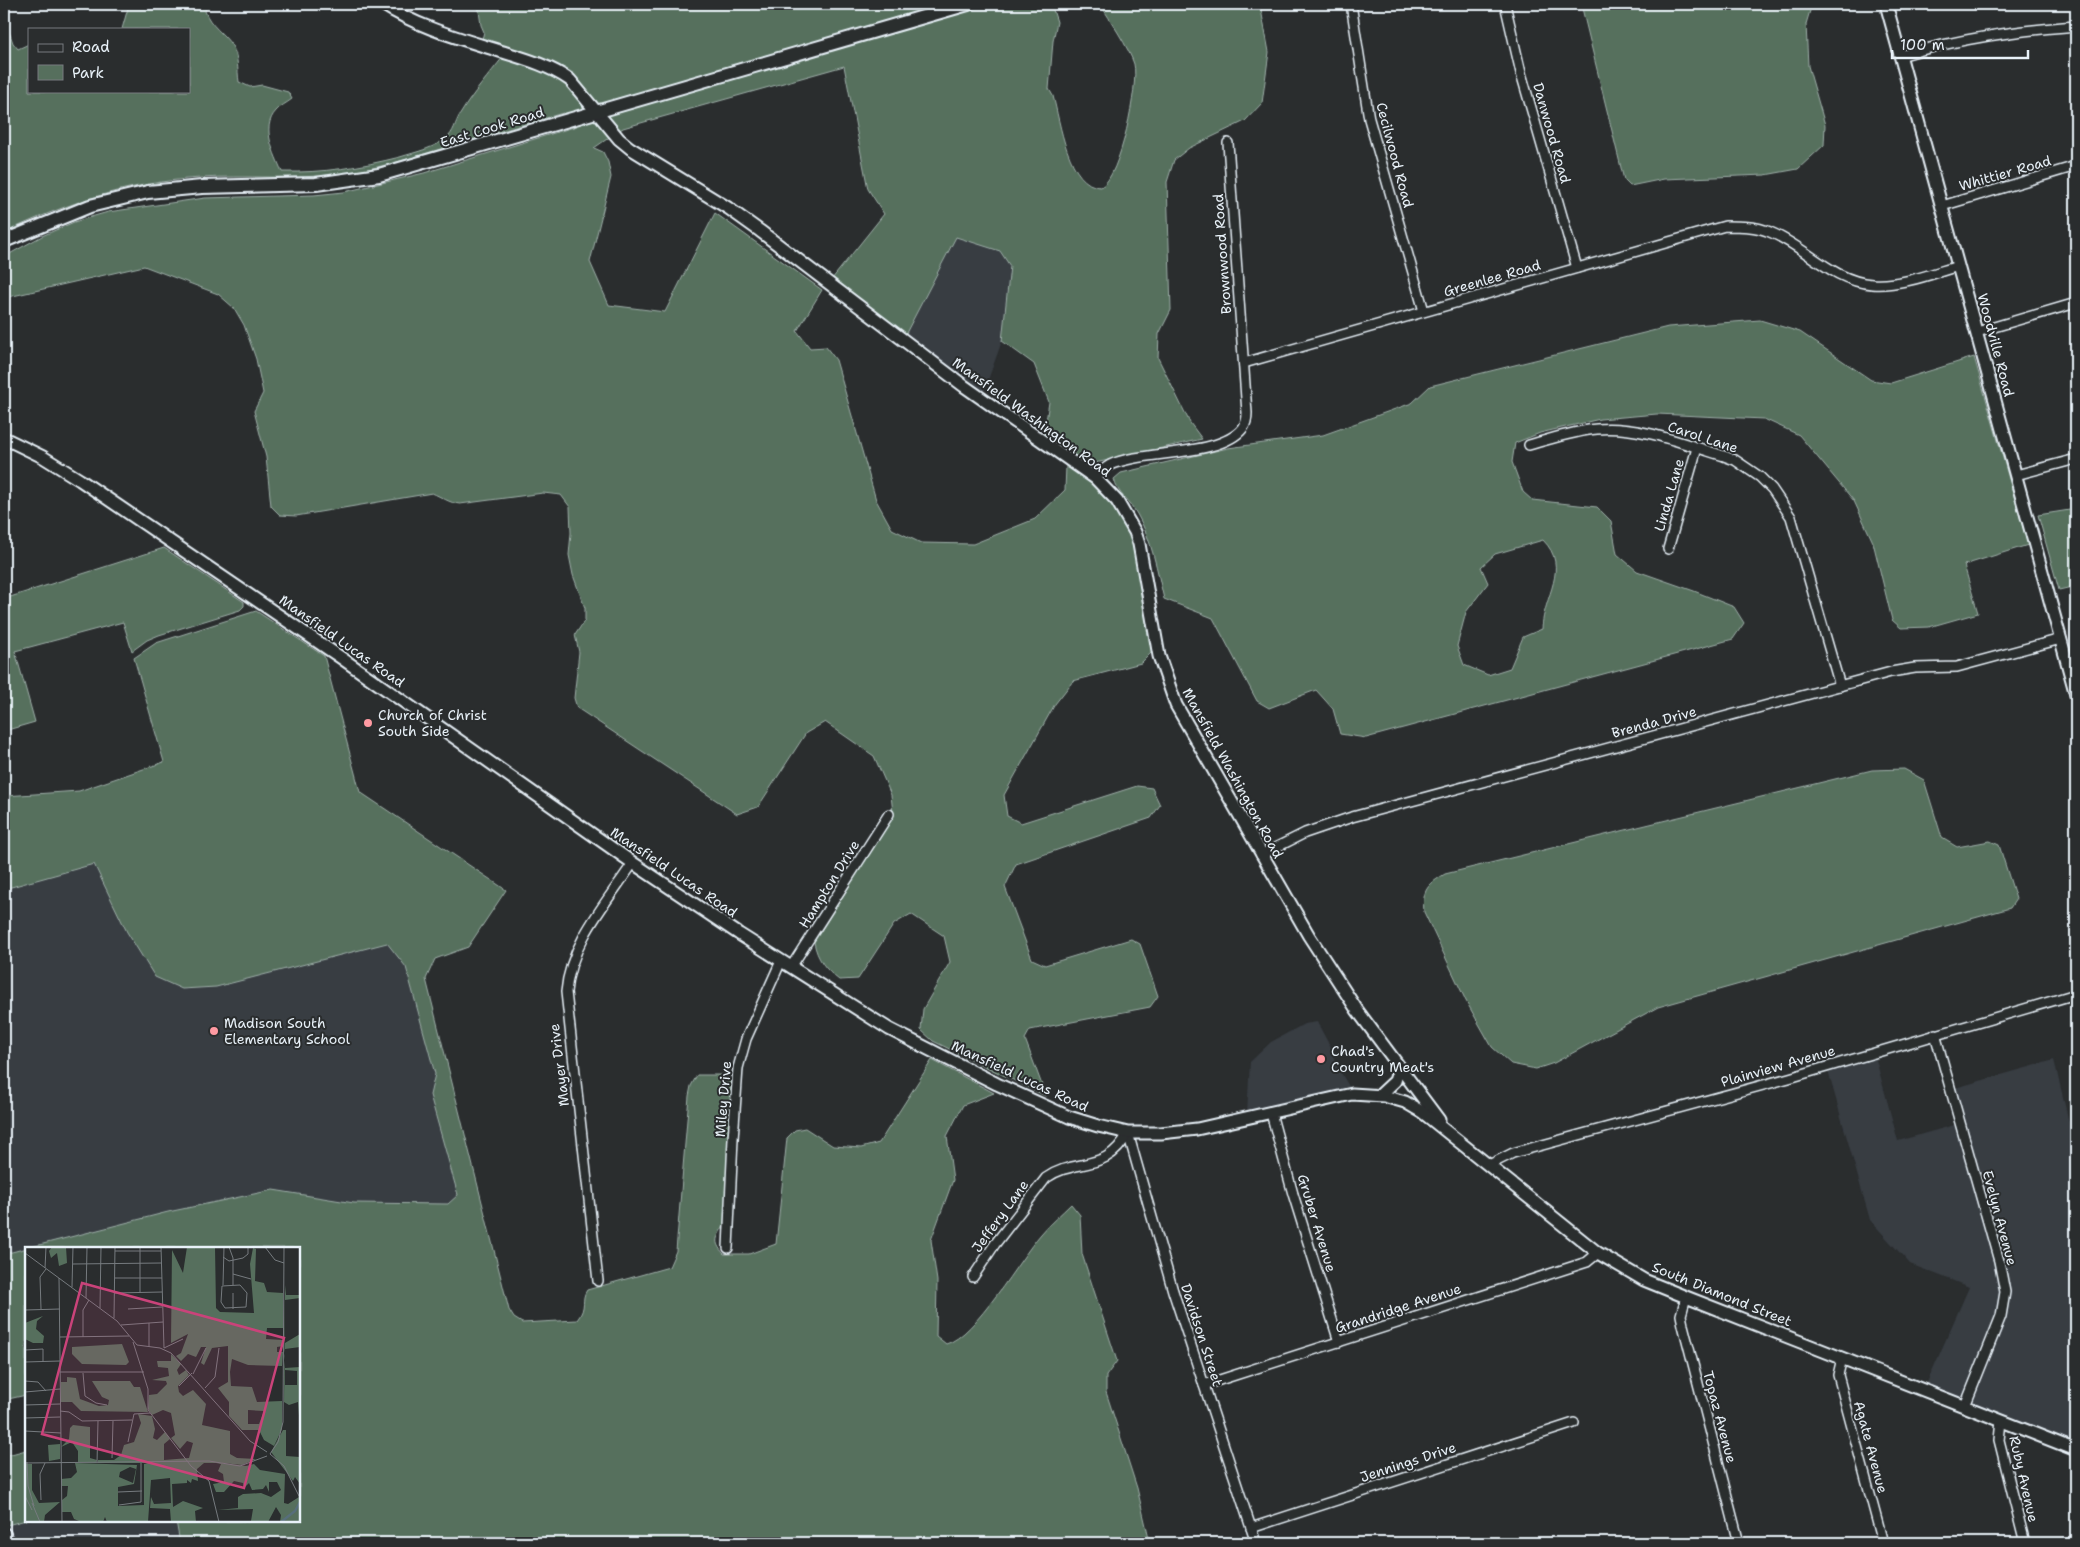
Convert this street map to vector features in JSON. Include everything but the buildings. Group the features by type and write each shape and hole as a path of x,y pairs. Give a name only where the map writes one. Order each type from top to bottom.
{"main road":[{"name":"East Cook Road","path":"4,241 90,206 148,192 202,187 316,184 365,178 407,168 968,4"},
{"name":"East Cook Road","path":"4,246 19,235"},
{"path":"4,1534 6,1543"}],"street":[{"name":"Mansfield Washington Road","path":"382,4 421,24 549,68 570,80 619,139 630,148 728,208 760,231 964,386 1095,478 1117,501 1135,532 1142,556 1159,656 1170,691 1261,855 1330,970 1399,1068 1447,1131"},
{"name":"Cecilwood Road","path":"1351,4 1369,119 1424,311"},
{"name":"Danwood Road","path":"1505,4 1521,73 1577,268"},
{"name":"Woodville Road","path":"1886,4 2076,695"},
{"path":"1900,56 1970,38 2017,30 2076,26"},
{"name":"Brownwood Road","path":"1228,143 1244,363"},
{"name":"Whittier Road","path":"1942,206 2076,166"},
{"name":"Greenlee Road","path":"1244,363 1725,226 1741,226 1770,232 1841,276 1864,283 1885,284 1900,282 1958,266"},
{"path":"1977,332 2076,303"},
{"path":"1095,478 1110,465 1207,446 1237,434 1246,423 1247,414 1244,363"},
{"name":"Carol Lane","path":"1529,445 1581,431 1617,429 1643,433 1697,448 1736,460 1748,468 1772,489 1791,517 1840,686"},
{"name":"Mansfield Lucas Road","path":"4,438 43,457 80,480 334,652 633,863 781,961 889,1029 997,1084 1069,1117 1128,1133 1162,1133 1197,1129 1352,1094 1380,1095 1394,1098"},
{"name":"Linda Lane","path":"1668,549 1697,448"},
{"path":"2016,476 2076,459"},
{"name":"Brenda Drive","path":"1261,855 1305,833 1352,817 1901,670 1968,665 2061,639"},
{"name":"Hampton Drive","path":"791,967 889,814"},
{"name":"Mayer Drive","path":"598,1281 566,992 567,979 579,946 633,863"},
{"name":"Miley Drive","path":"728,1248 738,1068 746,1039 781,961"},
{"name":"Plainview Avenue","path":"1489,1165 1513,1153 1789,1078 2076,994"},
{"name":"Evelyn Avenue","path":"1935,1034 1999,1262 2004,1292 2001,1316 1965,1406"},
{"path":"1380,1095 1395,1082 1399,1068"},
{"name":"South Diamond Street","path":"1394,1098 1422,1112 1598,1253 1644,1280 2076,1450"},
{"name":"Gruber Avenue","path":"1271,1113 1293,1194 1340,1342"},
{"name":"Jeffery Lane","path":"973,1277 995,1244 1046,1178 1058,1172 1094,1162 1110,1155 1122,1144 1128,1133"},
{"name":"Davidson Street","path":"1128,1133 1173,1291 1256,1543"},
{"name":"Grandridge Avenue","path":"1204,1385 1587,1262 1598,1253"},
{"name":"Topaz Avenue","path":"1686,1297 1681,1315 1683,1325 1739,1543"},
{"name":"Agate Avenue","path":"1842,1358 1838,1375 1883,1543"},
{"name":"Ruby Avenue","path":"2001,1421 1999,1440 2025,1543"},
{"name":"Jennings Drive","path":"1251,1528 1574,1423"}],"shaded area":[{"path":"956,237 1000,251 1010,266 1002,341 983,394 905,335"},
{"name":"Madison South Elementary School","path":"94,864 127,932 182,989 216,987 387,943 406,967 435,1074 430,1095 458,1196 448,1204 354,1203 273,1190 168,1212 31,1247 25,1247 25,1249 4,1254 4,889"},
{"path":"1317,1022 1331,1048 1338,1068 1350,1088 1247,1113 1250,1062 1271,1042 1304,1024"},
{"path":"1875,1056 1898,1141 1965,1122 1955,1088 2054,1060 2076,1151 2076,1456 1922,1394 1969,1287 1910,1264 1870,1220 1828,1071"},
{"path":"25,1520 25,1522 176,1522 180,1543 11,1543 7,1525"}],"green space":[{"path":"127,4 209,4 205,11 207,16 229,41 234,50 237,59 239,82 250,87 262,85 288,92 292,99 278,109 271,118 269,133 270,141 282,172 297,172 341,169 385,161 426,149 438,144 449,136 459,116 476,91 503,57 505,47 482,39 484,32 478,4 947,4 610,101 632,107 990,4 1063,4 1052,7 1057,22 1053,41 1049,89 1053,96 1067,151 1073,165 1090,184 1101,187 1108,180 1115,167 1121,149 1131,109 1135,75 1134,64 1128,51 1100,4 1260,4 1269,52 1262,103 1245,121 1189,148 1174,160 1167,182 1171,310 1159,334 1158,358 1190,423 1202,439 1095,463 1066,457 1044,434 1049,402 1034,364 1002,341 1010,266 1000,251 956,237 905,335 832,279 884,214 868,189 844,66 623,128 594,148 603,152 608,162 611,177 590,262 609,305 665,312 715,213 822,290 797,331 810,348 826,347 836,360 876,500 892,529 921,543 973,544 1035,519 1065,490 1066,466 1107,497 1118,510 1126,524 1138,559 1152,652 1141,663 1073,681 1055,704 1004,795 1007,816 1021,823 1137,786 1152,788 1160,805 1151,818 1016,864 1005,887 1032,959 1045,965 1131,939 1140,944 1158,996 1150,1007 1030,1030 1025,1039 1046,1096 933,1041 921,1030 923,1009 950,962 944,936 911,914 894,924 858,979 839,980 823,964 817,954 814,942 891,820 893,813 891,795 874,756 825,722 806,733 758,807 737,814 577,708 574,698 579,652 575,635 585,620 585,608 573,575 569,555 571,533 570,507 561,495 543,493 460,504 432,493 296,516 280,515 271,506 266,457 254,411 263,393 256,359 244,325 234,308 218,294 144,266 4,298 4,257 42,236 74,222 108,212 205,198 314,195 344,192 424,173 577,126 563,113 396,162 340,174 305,177 200,178 149,184 75,203 4,233 4,17 13,43 18,49 28,44 28,92 190,92 190,28 122,28 128,8"},
{"path":"1581,4 1812,4 1806,24 1808,66 1825,125 1824,145 1798,169 1765,175 1664,179 1630,186 1624,180"},
{"path":"1760,320 1800,332 1871,380 1891,383 1974,357 2028,545 1964,565 1978,613 1929,627 1901,628 1892,620 1873,542 1854,501 1799,435 1764,419 1657,414 1600,419 1540,433 1515,443 1512,462 1523,492 1532,500 1597,507 1611,521 1617,554 1637,571 1734,607 1744,623 1733,639 1366,738 1340,734 1333,709 1316,690 1269,708 1257,701 1213,618 1164,599 1147,534 1134,509 1118,489 1114,479 1121,473 1228,448 1323,435 1412,403 1430,386 1668,327","holes":["1543,540 1555,561 1555,572 1543,617 1542,629 1523,637 1510,668 1488,675 1464,665 1457,646 1466,612 1488,583 1481,567 1495,554"]},
{"path":"2076,509 2076,586 2059,590 2038,515"},
{"path":"164,548 244,602 244,606 240,610 159,635 147,640 132,651 123,622 15,651 35,722 4,731 4,592 7,598"},
{"path":"256,611 324,656 360,792 506,890 468,947 435,959 426,979 509,1310 514,1318 522,1323 577,1320 582,1311 587,1290 669,1267 676,1251 689,1096 691,1086 697,1075 727,1075 733,1085 724,1225 718,1236 717,1243 724,1254 749,1254 776,1244 787,1138 795,1130 805,1128 833,1146 861,1148 879,1143 932,1060 994,1093 963,1105 947,1136 953,1180 931,1240 937,1281 936,1336 946,1344 958,1338 970,1327 1041,1234 1071,1204 1080,1215 1082,1254 1117,1361 1106,1376 1106,1392 1137,1488 1150,1543 180,1543 176,1522 300,1522 300,1247 31,1247 168,1212 273,1190 354,1203 448,1204 458,1195 430,1095 435,1074 406,967 387,943 216,987 182,989 155,977 127,932 94,864 4,889 4,794 5,796 79,791 164,762 134,658 156,643"},
{"path":"1904,769 1924,780 1942,838 1957,847 1990,841 1999,845 2016,899 2010,908 1658,1007 1554,1063 1536,1069 1511,1064 1492,1047 1466,1001 1424,912 1424,898 1427,889 1434,881 1445,874 1872,770"},
{"path":"25,1248 25,1395 4,1400 4,1254"},
{"path":"25,1450 25,1520 7,1525 4,1511 4,1456"}],"place":[{"name":"Church of Christ South Side","path":"368,723"},
{"name":"Madison South Elementary School","path":"214,1031"},
{"name":"Chad's Country Meat's","path":"1321,1059"}]}
